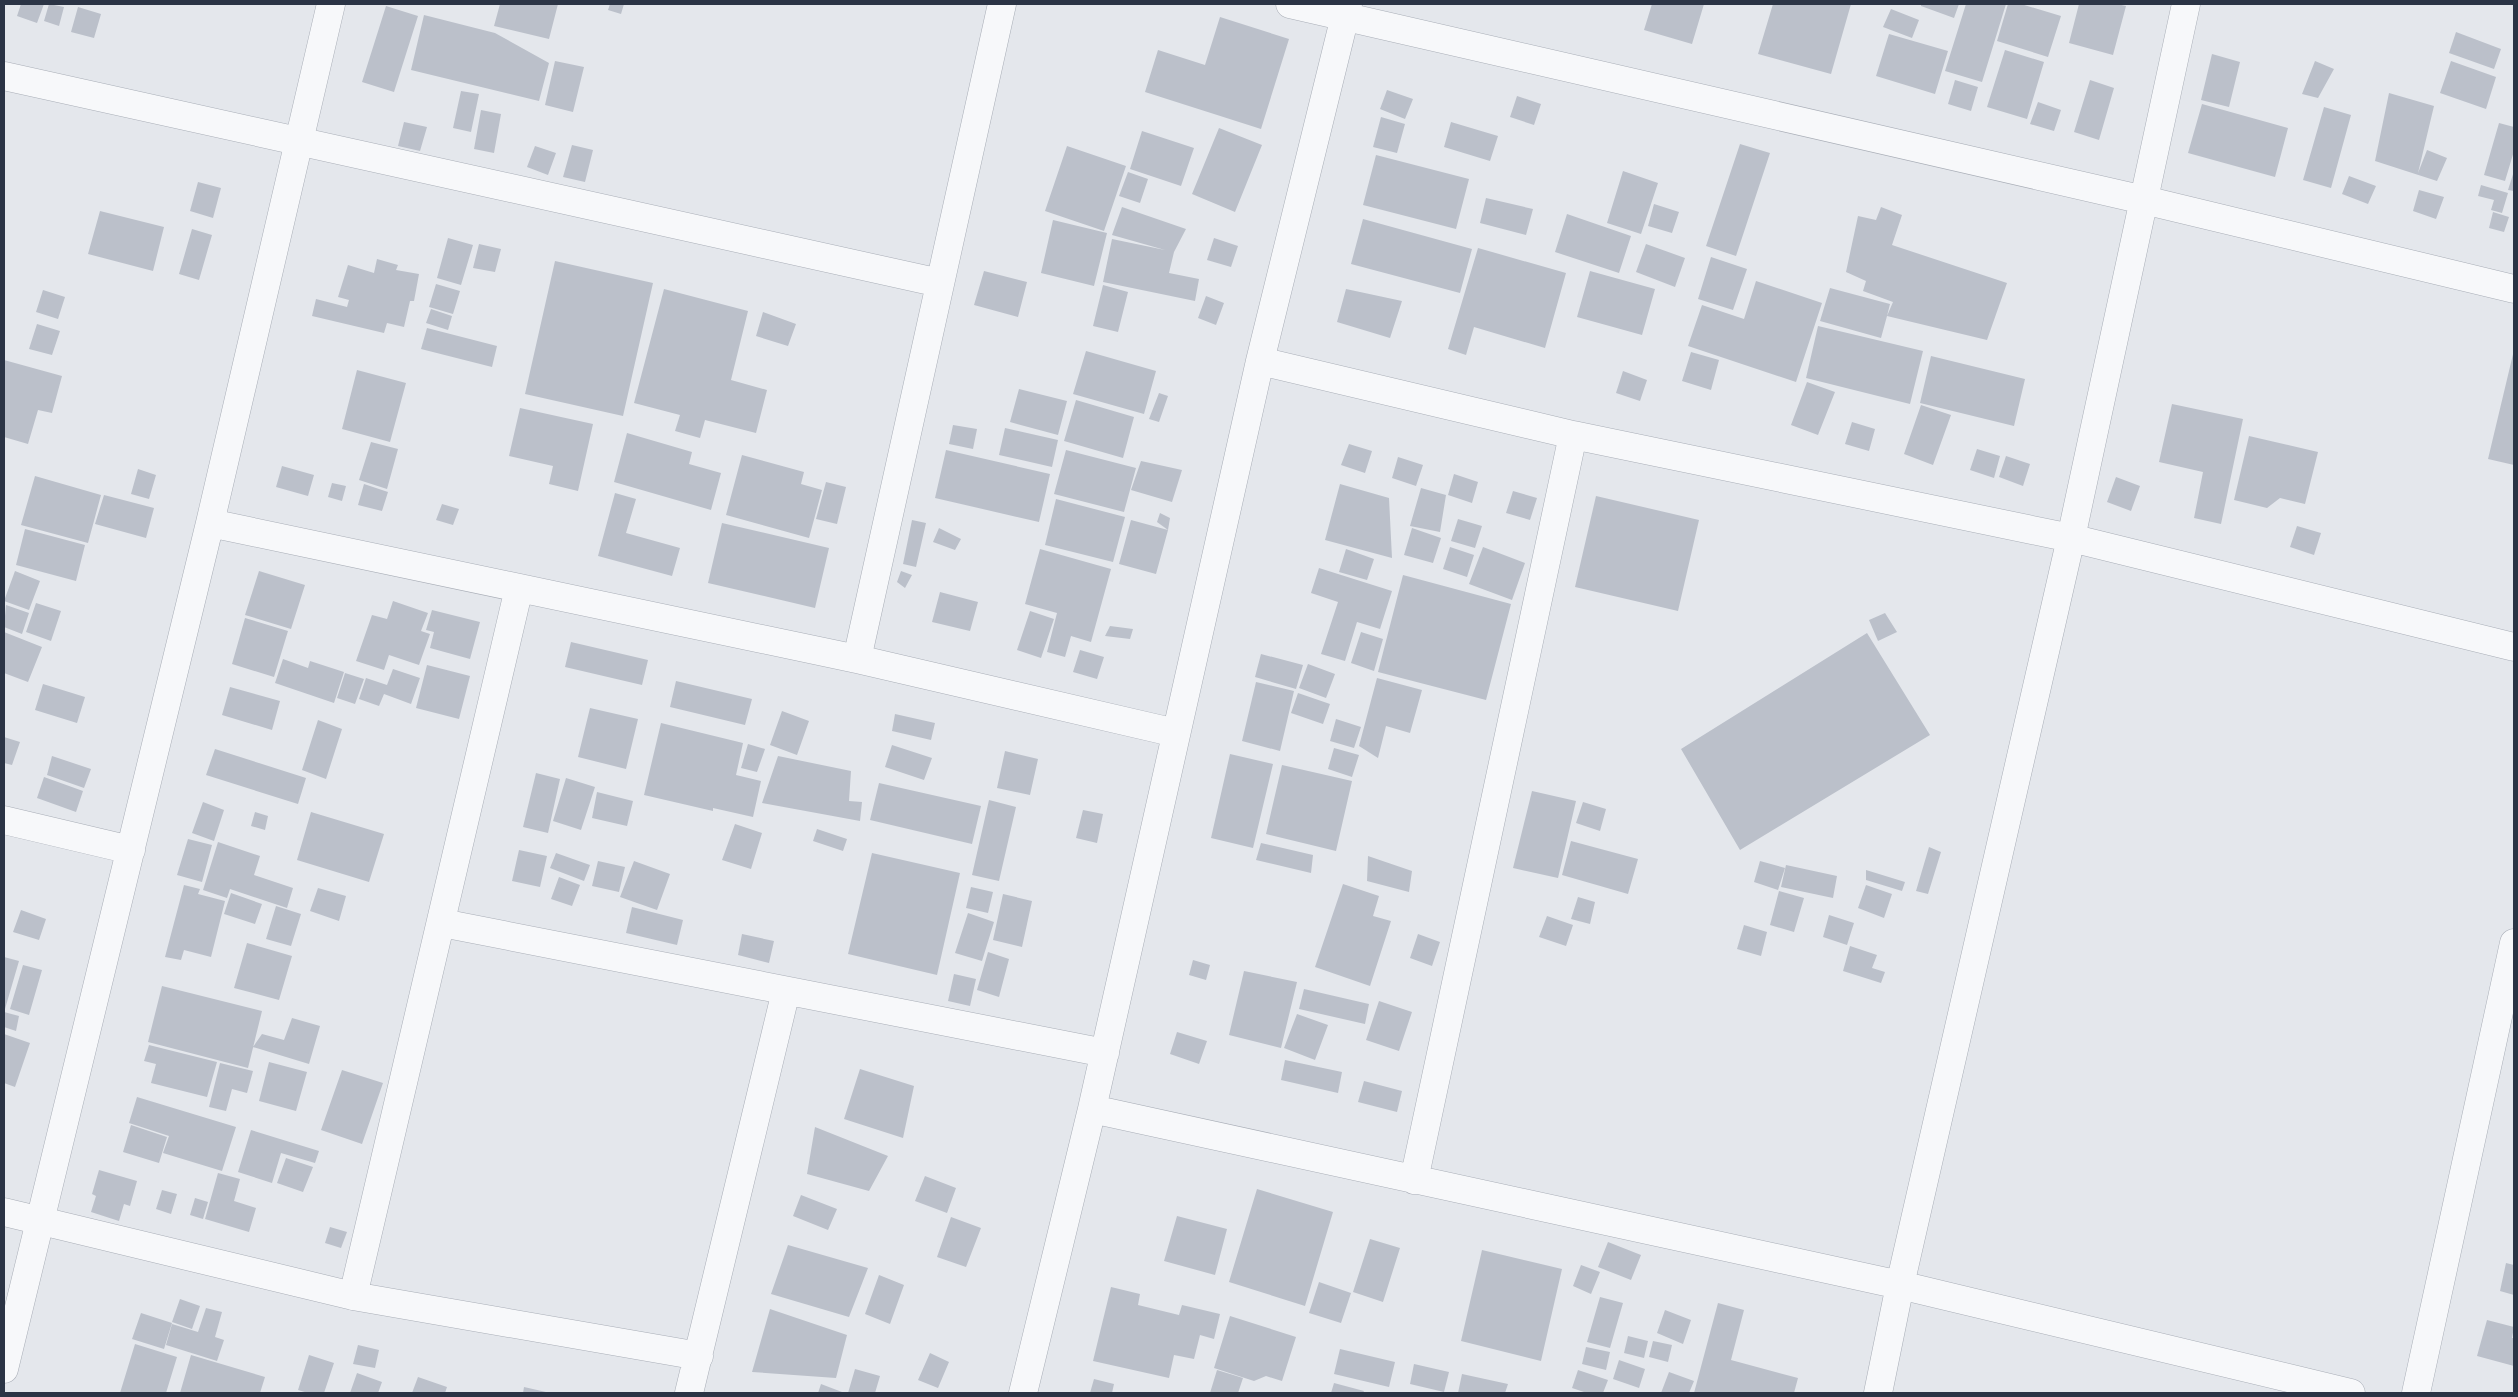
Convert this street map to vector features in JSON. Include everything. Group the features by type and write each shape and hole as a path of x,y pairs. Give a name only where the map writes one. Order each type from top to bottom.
{"street":[{"path":"4,1369 210,524 331,4"},
{"path":"857,659 1002,4"},
{"path":"1290,4 1347,10 2514,289"},
{"path":"1878,1393 1900,1285 2071,538 2186,4"},
{"path":"1023,1393 1105,1053 1260,361 1347,10"},
{"path":"4,76 299,143 940,283"},
{"path":"1260,361 1573,435 2071,538 2514,647"},
{"path":"1414,1180 1573,435"},
{"path":"210,524 857,659 1176,733"},
{"path":"353,1296 442,923 519,588"},
{"path":"4,820 131,850"},
{"path":"442,923 1105,1053"},
{"path":"2416,1393 2514,943"},
{"path":"689,1393 786,991"},
{"path":"1092,1109 1900,1285 2352,1393"},
{"path":"4,1212 353,1296 699,1356"}],"building":[{"path":"21,4 44,4 37,23 17,16"},
{"path":"49,4 64,7 59,26 44,21"},
{"path":"500,4 558,4 549,39 494,26"},
{"path":"610,4 624,4 621,14 608,10"},
{"path":"1652,4 1704,4 1692,44 1644,30"},
{"path":"1773,4 1851,4 1831,74 1758,54"},
{"path":"1921,4 1959,4 1954,18 1921,6"},
{"path":"1966,4 2006,4 1982,82 1945,71"},
{"path":"2008,4 2021,4 2061,16 2048,57 1997,41"},
{"path":"2079,4 2117,4 2126,6 2113,55 2069,43"},
{"path":"386,6 418,16 394,92 362,82"},
{"path":"78,7 101,14 94,38 71,32"},
{"path":"1891,9 1919,20 1912,38 1883,27"},
{"path":"424,15 495,33 549,63 539,101 411,70"},
{"path":"1220,17 1289,39 1261,129 1145,92 1158,50 1205,65"},
{"path":"2456,32 2501,49 2494,69 2449,53"},
{"path":"1889,34 1948,51 1935,94 1876,76"},
{"path":"2005,50 2044,62 2027,119 1987,107"},
{"path":"2212,54 2240,62 2229,107 2201,100"},
{"path":"555,61 584,67 573,112 545,105"},
{"path":"2315,61 2334,69 2318,98 2302,94"},
{"path":"2451,61 2496,77 2486,109 2440,93"},
{"path":"1955,80 1978,87 1971,111 1948,104"},
{"path":"2090,80 2114,88 2099,140 2074,132"},
{"path":"1387,90 1413,99 1405,119 1380,109"},
{"path":"461,91 479,94 471,132 453,128"},
{"path":"2389,93 2434,106 2418,173 2427,150 2447,158 2437,181 2375,161"},
{"path":"1517,96 1541,104 1534,125 1510,117"},
{"path":"2038,102 2061,110 2054,131 2030,124"},
{"path":"2202,104 2288,128 2275,177 2188,153"},
{"path":"2324,107 2351,115 2331,188 2303,180"},
{"path":"481,110 501,114 494,153 474,149"},
{"path":"1381,117 1405,124 1397,153 1373,147"},
{"path":"404,122 427,127 420,151 398,146"},
{"path":"1451,122 1498,136 1490,161 1444,147"},
{"path":"2499,123 2514,127 2514,151 2505,181 2484,175"},
{"path":"1219,128 1262,145 1235,212 1192,194"},
{"path":"1142,131 1194,148 1181,186 1130,169"},
{"path":"1740,144 1770,153 1736,256 1706,246"},
{"path":"572,145 593,150 585,182 563,177"},
{"path":"535,146 556,153 548,175 527,167"},
{"path":"1067,146 1126,166 1104,231 1045,211"},
{"path":"1376,155 1469,179 1456,229 1363,205"},
{"path":"1623,171 1658,183 1641,234 1607,223"},
{"path":"2514,171 2514,191 2508,190"},
{"path":"1128,172 1148,179 1140,203 1119,196"},
{"path":"2349,176 2376,186 2368,204 2342,194"},
{"path":"198,182 221,188 213,218 190,211"},
{"path":"2481,185 2508,193 2502,213 2491,210 2494,200 2478,196"},
{"path":"2419,190 2444,197 2436,219 2413,211"},
{"path":"1486,198 1533,209 1526,235 1480,223"},
{"path":"1654,204 1679,212 1672,233 1648,226"},
{"path":"1122,207 1186,229 1174,252 1169,273 1199,279 1195,301 1103,282 1112,239 1165,250 1112,235"},
{"path":"1881,207 1902,215 1892,245 2007,283 1987,340 1887,316 1893,302 1863,291 1866,281 1846,272 1858,216 1876,220"},
{"path":"100,211 164,227 153,271 88,254"},
{"path":"2493,212 2509,217 2504,232 2489,228"},
{"path":"1567,214 1631,236 1619,273 1555,252"},
{"path":"1363,219 1472,249 1460,293 1351,264"},
{"path":"1053,220 1107,233 1094,286 1041,273"},
{"path":"192,229 212,235 199,280 179,274"},
{"path":"448,238 473,245 461,285 437,278"},
{"path":"1214,238 1238,246 1231,267 1207,260"},
{"path":"479,244 501,249 495,272 473,268"},
{"path":"1646,244 1685,258 1675,287 1636,272"},
{"path":"1478,248 1566,273 1545,348 1474,327 1466,355 1448,349"},
{"path":"1711,257 1747,269 1733,310 1698,299"},
{"path":"377,259 398,265 396,270 419,274 414,301 410,301 404,327 387,323 384,333 312,316 316,299 347,307 349,300 338,297 348,265 374,273"},
{"path":"555,261 653,283 623,416 525,394"},
{"path":"984,271 1027,282 1018,317 974,305"},
{"path":"1590,271 1655,289 1642,335 1577,317"},
{"path":"1756,281 1822,303 1796,382 1688,346 1702,305 1744,319"},
{"path":"436,284 460,291 453,314 429,307"},
{"path":"1103,285 1128,292 1118,332 1093,326"},
{"path":"1830,288 1890,304 1881,338 1820,321"},
{"path":"664,289 748,311 731,380 767,390 756,433 705,420 700,438 675,431 680,415 634,403"},
{"path":"1346,289 1402,301 1390,338 1337,322"},
{"path":"43,290 65,297 58,319 36,312"},
{"path":"1206,296 1224,303 1216,325 1198,318"},
{"path":"431,309 452,316 448,330 426,323"},
{"path":"763,312 796,324 788,346 756,336"},
{"path":"37,324 60,331 52,355 29,349"},
{"path":"1818,326 1923,351 1910,404 1806,378"},
{"path":"427,328 497,346 492,367 421,349"},
{"path":"2514,350 2514,465 2488,459"},
{"path":"1086,351 1156,371 1144,414 1073,394"},
{"path":"1691,352 1719,360 1711,390 1682,381"},
{"path":"1931,356 2025,379 2014,426 1920,403"},
{"path":"4,360 62,376 52,413 38,410 28,444 4,437"},
{"path":"357,370 406,383 390,442 342,429"},
{"path":"1623,371 1647,380 1640,401 1616,393"},
{"path":"1807,382 1835,392 1818,435 1791,425"},
{"path":"1019,389 1067,401 1058,435 1010,422"},
{"path":"1159,393 1168,396 1159,422 1149,419"},
{"path":"1076,400 1134,417 1123,458 1064,441"},
{"path":"2172,404 2243,419 2221,524 2194,518 2203,472 2159,462"},
{"path":"1921,405 1951,415 1933,465 1904,454"},
{"path":"520,408 593,424 578,491 549,484 553,466 509,456"},
{"path":"1852,422 1875,429 1869,451 1845,444"},
{"path":"953,425 977,429 973,449 949,444"},
{"path":"1005,428 1058,440 1052,467 999,455"},
{"path":"627,433 692,452 689,464 721,473 711,510 614,482"},
{"path":"2249,436 2318,452 2305,504 2280,498 2267,508 2234,500"},
{"path":"371,442 398,449 387,489 359,480"},
{"path":"1349,444 1372,451 1365,473 1341,465"},
{"path":"1977,449 2000,456 1994,478 1970,470"},
{"path":"946,450 1050,474 1039,522 935,498"},
{"path":"1066,450 1136,468 1124,512 1054,494"},
{"path":"742,455 804,472 801,484 822,490 809,538 726,515"},
{"path":"2006,456 2030,464 2023,486 1999,477"},
{"path":"1398,457 1423,465 1416,486 1392,478"},
{"path":"1141,461 1182,470 1172,502 1131,490"},
{"path":"282,466 314,475 308,496 276,487"},
{"path":"138,469 156,475 149,499 131,494"},
{"path":"1454,474 1478,482 1472,503 1448,495"},
{"path":"35,476 101,495 88,543 21,525"},
{"path":"2116,477 2140,486 2131,511 2107,502"},
{"path":"826,482 846,487 837,524 816,519"},
{"path":"332,483 346,486 342,501 328,497"},
{"path":"364,484 388,492 382,511 358,505"},
{"path":"1340,484 1389,498 1392,558 1325,540"},
{"path":"1421,488 1446,495 1440,532 1410,526"},
{"path":"1513,491 1537,498 1530,520 1506,513"},
{"path":"615,493 636,499 626,533 680,548 672,576 598,556"},
{"path":"104,495 154,508 146,538 95,524"},
{"path":"1596,496 1699,520 1678,611 1575,587"},
{"path":"1056,499 1125,517 1113,562 1045,545"},
{"path":"442,504 459,509 453,525 436,520"},
{"path":"1160,513 1170,518 1168,530 1157,522"},
{"path":"1458,519 1482,526 1475,548 1451,541"},
{"path":"912,520 926,523 916,567 903,564"},
{"path":"1131,520 1168,530 1156,574 1119,564"},
{"path":"722,523 829,548 815,608 708,583"},
{"path":"2297,526 2321,533 2314,555 2290,547"},
{"path":"939,528 961,539 955,550 933,542"},
{"path":"1412,528 1441,538 1433,563 1404,555"},
{"path":"25,529 85,545 76,581 16,565"},
{"path":"1450,547 1474,555 1467,577 1443,569"},
{"path":"1483,547 1525,563 1512,600 1469,584"},
{"path":"1040,549 1111,569 1091,642 1071,636 1065,657 1047,652 1057,613 1025,604"},
{"path":"1346,549 1374,559 1367,580 1339,572"},
{"path":"1319,568 1392,591 1380,629 1357,622 1345,661 1321,654 1338,602 1311,593"},
{"path":"15,571 40,581 29,610 4,601"},
{"path":"259,571 305,585 291,629 245,615"},
{"path":"901,571 912,575 905,588 897,582"},
{"path":"1403,575 1511,604 1486,700 1378,672"},
{"path":"940,592 978,602 970,631 932,622"},
{"path":"393,601 428,613 421,631 430,634 419,665 389,655 384,670 356,661 372,615 387,619"},
{"path":"36,603 61,611 51,641 26,632"},
{"path":"6,605 29,613 22,634 4,627"},
{"path":"432,610 480,622 470,659 430,648 434,632 426,630"},
{"path":"1030,611 1054,619 1041,658 1017,650"},
{"path":"1885,613 1897,632 1878,641 1869,620"},
{"path":"245,618 288,631 274,677 232,664"},
{"path":"1110,626 1133,629 1130,639 1105,636"},
{"path":"4,632 42,647 28,682 4,673"},
{"path":"1361,632 1383,639 1374,671 1351,663"},
{"path":"1867,633 1930,735 1740,850 1681,749"},
{"path":"571,642 648,660 642,685 565,667"},
{"path":"1080,650 1104,657 1097,679 1073,672"},
{"path":"1261,654 1303,665 1296,689 1255,677"},
{"path":"283,659 308,668 310,661 344,672 334,703 275,683"},
{"path":"1308,664 1335,674 1326,698 1299,688"},
{"path":"427,665 470,676 459,719 416,708"},
{"path":"393,669 420,678 411,704 384,694 379,706 359,699 366,678 387,685"},
{"path":"345,673 364,679 355,704 337,698"},
{"path":"1377,678 1422,690 1410,733 1386,726 1378,758 1359,746"},
{"path":"676,681 752,699 745,725 670,707"},
{"path":"1256,682 1294,691 1280,751 1242,741"},
{"path":"43,684 85,697 77,723 35,710"},
{"path":"230,687 280,701 272,730 222,715"},
{"path":"1298,693 1330,704 1323,724 1291,713"},
{"path":"590,708 638,719 626,769 578,757"},
{"path":"782,711 809,721 797,755 770,745"},
{"path":"895,714 935,723 931,740 892,731"},
{"path":"1336,719 1361,727 1354,748 1330,741"},
{"path":"318,720 342,729 326,779 302,770"},
{"path":"661,723 743,743 736,775 761,781 753,817 713,808 713,811 644,795"},
{"path":"4,737 20,742 12,765 4,763"},
{"path":"748,744 765,749 757,772 741,768"},
{"path":"892,745 932,758 924,780 885,767"},
{"path":"1334,748 1359,755 1352,777 1328,769"},
{"path":"215,749 306,778 298,804 206,775"},
{"path":"1005,751 1038,759 1030,795 997,788"},
{"path":"1230,754 1273,764 1253,848 1211,838"},
{"path":"52,756 91,769 84,788 47,775"},
{"path":"778,756 851,771 849,801 862,802 860,821 762,803"},
{"path":"1282,765 1352,781 1336,851 1266,834"},
{"path":"536,773 560,779 548,833 523,827"},
{"path":"44,777 83,791 76,812 37,798"},
{"path":"566,778 595,787 581,830 553,821"},
{"path":"879,783 981,806 972,844 870,820"},
{"path":"1532,791 1576,801 1558,878 1513,868"},
{"path":"597,792 633,801 627,826 592,818"},
{"path":"989,800 1016,807 999,881 972,875"},
{"path":"203,802 224,810 214,841 192,833"},
{"path":"1583,802 1606,809 1600,831 1576,823"},
{"path":"1083,810 1103,814 1097,843 1076,838"},
{"path":"255,812 268,816 265,830 251,826"},
{"path":"311,812 384,834 369,882 297,860"},
{"path":"735,824 762,833 751,869 722,860"},
{"path":"817,829 847,839 843,851 813,841"},
{"path":"188,839 212,845 202,882 177,875"},
{"path":"1571,841 1638,859 1628,894 1562,875"},
{"path":"218,842 260,856 254,875 293,888 287,908 230,889 227,898 203,890"},
{"path":"1261,843 1313,855 1311,873 1256,860"},
{"path":"1929,847 1941,852 1928,894 1916,891"},
{"path":"519,850 547,856 540,887 512,881"},
{"path":"556,853 590,865 584,881 550,868"},
{"path":"872,853 960,873 937,975 848,954"},
{"path":"1368,856 1412,871 1409,892 1367,881"},
{"path":"598,861 625,867 619,892 592,886"},
{"path":"634,861 670,874 657,910 620,897"},
{"path":"1760,861 1785,868 1778,890 1754,882"},
{"path":"1786,865 1837,876 1833,898 1781,887"},
{"path":"1866,870 1905,882 1902,891 1866,880"},
{"path":"559,877 580,885 572,906 551,899"},
{"path":"1343,884 1379,896 1373,916 1391,921 1370,986 1315,967"},
{"path":"184,885 200,889 198,894 225,901 211,957 184,950 181,960 165,957"},
{"path":"1866,885 1892,894 1884,918 1858,908"},
{"path":"971,887 993,892 988,913 966,908"},
{"path":"318,888 346,896 339,921 310,911"},
{"path":"1779,891 1804,898 1794,932 1770,925"},
{"path":"231,893 262,904 255,924 224,914"},
{"path":"1003,894 1032,901 1022,947 993,940"},
{"path":"1578,897 1595,902 1590,924 1571,919"},
{"path":"276,906 301,914 291,946 266,939"},
{"path":"632,907 683,920 677,945 626,933"},
{"path":"21,910 46,919 39,940 13,932"},
{"path":"968,913 994,922 982,961 955,953"},
{"path":"1829,915 1854,923 1847,945 1823,937"},
{"path":"1547,916 1573,925 1566,946 1539,937"},
{"path":"1744,925 1767,932 1761,956 1737,949"},
{"path":"742,934 774,941 769,963 738,955"},
{"path":"1418,934 1440,942 1432,966 1410,958"},
{"path":"247,943 292,956 279,1000 234,988"},
{"path":"1850,946 1877,955 1872,968 1885,972 1881,983 1843,971"},
{"path":"988,952 1009,959 999,997 977,990"},
{"path":"4,957 19,961 5,1009 4,1009"},
{"path":"1193,960 1210,965 1206,980 1189,975"},
{"path":"23,965 42,970 29,1015 10,1009"},
{"path":"1244,971 1297,982 1281,1048 1229,1035"},
{"path":"954,974 976,979 970,1006 948,1001"},
{"path":"162,986 262,1011 248,1068 148,1042"},
{"path":"1304,989 1369,1004 1365,1024 1299,1009"},
{"path":"1379,1001 1412,1012 1399,1051 1366,1040"},
{"path":"4,1012 19,1016 16,1031 4,1027"},
{"path":"1297,1014 1328,1025 1315,1060 1284,1048"},
{"path":"292,1018 320,1026 309,1064 253,1047 262,1034 284,1040"},
{"path":"1177,1032 1207,1041 1199,1064 1170,1054"},
{"path":"4,1034 30,1043 15,1087 4,1083"},
{"path":"149,1045 217,1062 207,1097 151,1083 156,1064 144,1061"},
{"path":"1285,1060 1342,1072 1338,1093 1281,1080"},
{"path":"269,1062 307,1072 296,1111 259,1101"},
{"path":"220,1063 253,1071 247,1093 232,1089 226,1111 209,1107"},
{"path":"860,1069 914,1086 903,1138 844,1119"},
{"path":"342,1070 383,1083 362,1144 321,1130"},
{"path":"1364,1081 1402,1091 1397,1112 1358,1102"},
{"path":"137,1097 236,1127 222,1171 163,1153 169,1136 129,1123"},
{"path":"131,1125 167,1137 159,1163 123,1152"},
{"path":"815,1127 888,1156 869,1191 807,1174"},
{"path":"251,1130 319,1151 315,1163 281,1153 272,1183 238,1172"},
{"path":"286,1158 313,1167 303,1192 277,1183"},
{"path":"99,1170 137,1181 130,1206 124,1204 119,1221 91,1212 96,1196 92,1194"},
{"path":"218,1173 240,1179 234,1201 256,1208 249,1232 205,1219"},
{"path":"925,1176 956,1188 947,1213 915,1201"},
{"path":"1257,1189 1333,1212 1305,1306 1229,1282"},
{"path":"162,1190 177,1194 171,1214 156,1209"},
{"path":"801,1195 837,1209 828,1230 793,1216"},
{"path":"195,1198 208,1202 203,1219 190,1215"},
{"path":"1177,1216 1227,1229 1215,1275 1164,1261"},
{"path":"951,1217 981,1228 966,1267 937,1257"},
{"path":"330,1227 347,1232 341,1248 325,1243"},
{"path":"1370,1239 1400,1248 1383,1302 1353,1292"},
{"path":"1608,1242 1641,1255 1631,1280 1598,1267"},
{"path":"788,1245 868,1268 849,1317 771,1294"},
{"path":"1482,1250 1562,1269 1541,1361 1461,1341"},
{"path":"2506,1263 2514,1265 2514,1295 2500,1291"},
{"path":"1581,1265 1600,1272 1591,1294 1573,1286"},
{"path":"879,1275 904,1285 890,1324 865,1314"},
{"path":"1319,1282 1351,1293 1341,1323 1309,1313"},
{"path":"1111,1287 1140,1294 1138,1305 1179,1315 1182,1305 1220,1314 1214,1339 1200,1335 1194,1359 1174,1355 1169,1378 1093,1361"},
{"path":"1600,1297 1623,1303 1610,1348 1587,1342"},
{"path":"180,1299 200,1306 192,1329 172,1322"},
{"path":"1718,1303 1744,1310 1731,1360 1798,1378 1794,1393 1694,1393"},
{"path":"206,1308 222,1312 215,1337 224,1340 217,1361 166,1345 172,1324 198,1332"},
{"path":"770,1309 847,1335 836,1378 752,1372"},
{"path":"1665,1310 1691,1320 1683,1344 1657,1333"},
{"path":"141,1313 172,1323 164,1349 132,1339"},
{"path":"1230,1316 1296,1337 1282,1381 1266,1376 1254,1381 1214,1368"},
{"path":"2487,1320 2514,1327 2512,1338 2514,1338 2514,1366 2477,1356"},
{"path":"1628,1336 1648,1341 1644,1358 1624,1353"},
{"path":"1653,1341 1672,1345 1668,1362 1649,1357"},
{"path":"135,1344 177,1357 166,1393 120,1393"},
{"path":"358,1345 379,1350 375,1368 353,1364"},
{"path":"1586,1347 1610,1352 1606,1370 1582,1364"},
{"path":"1340,1349 1395,1362 1389,1387 1334,1374"},
{"path":"930,1353 949,1362 938,1388 918,1380"},
{"path":"191,1355 265,1377 260,1393 180,1393"},
{"path":"309,1355 334,1363 324,1393 308,1393 298,1390"},
{"path":"1619,1360 1645,1369 1639,1388 1613,1379"},
{"path":"1414,1364 1449,1372 1444,1392 1410,1384"},
{"path":"855,1369 880,1376 875,1393 848,1393"},
{"path":"1217,1370 1243,1378 1238,1393 1210,1393"},
{"path":"1578,1370 1608,1380 1603,1393 1587,1393 1572,1388"},
{"path":"1669,1372 1694,1381 1689,1393 1661,1393"},
{"path":"357,1373 382,1382 378,1393 350,1393"},
{"path":"1462,1374 1508,1384 1505,1393 1458,1393"},
{"path":"418,1377 447,1387 445,1393 412,1393"},
{"path":"1094,1379 1114,1384 1112,1393 1090,1393"},
{"path":"1334,1383 1364,1391 1363,1393 1331,1393"},
{"path":"821,1384 842,1392 818,1393"},
{"path":"524,1387 546,1392 546,1393 523,1393"}]}
